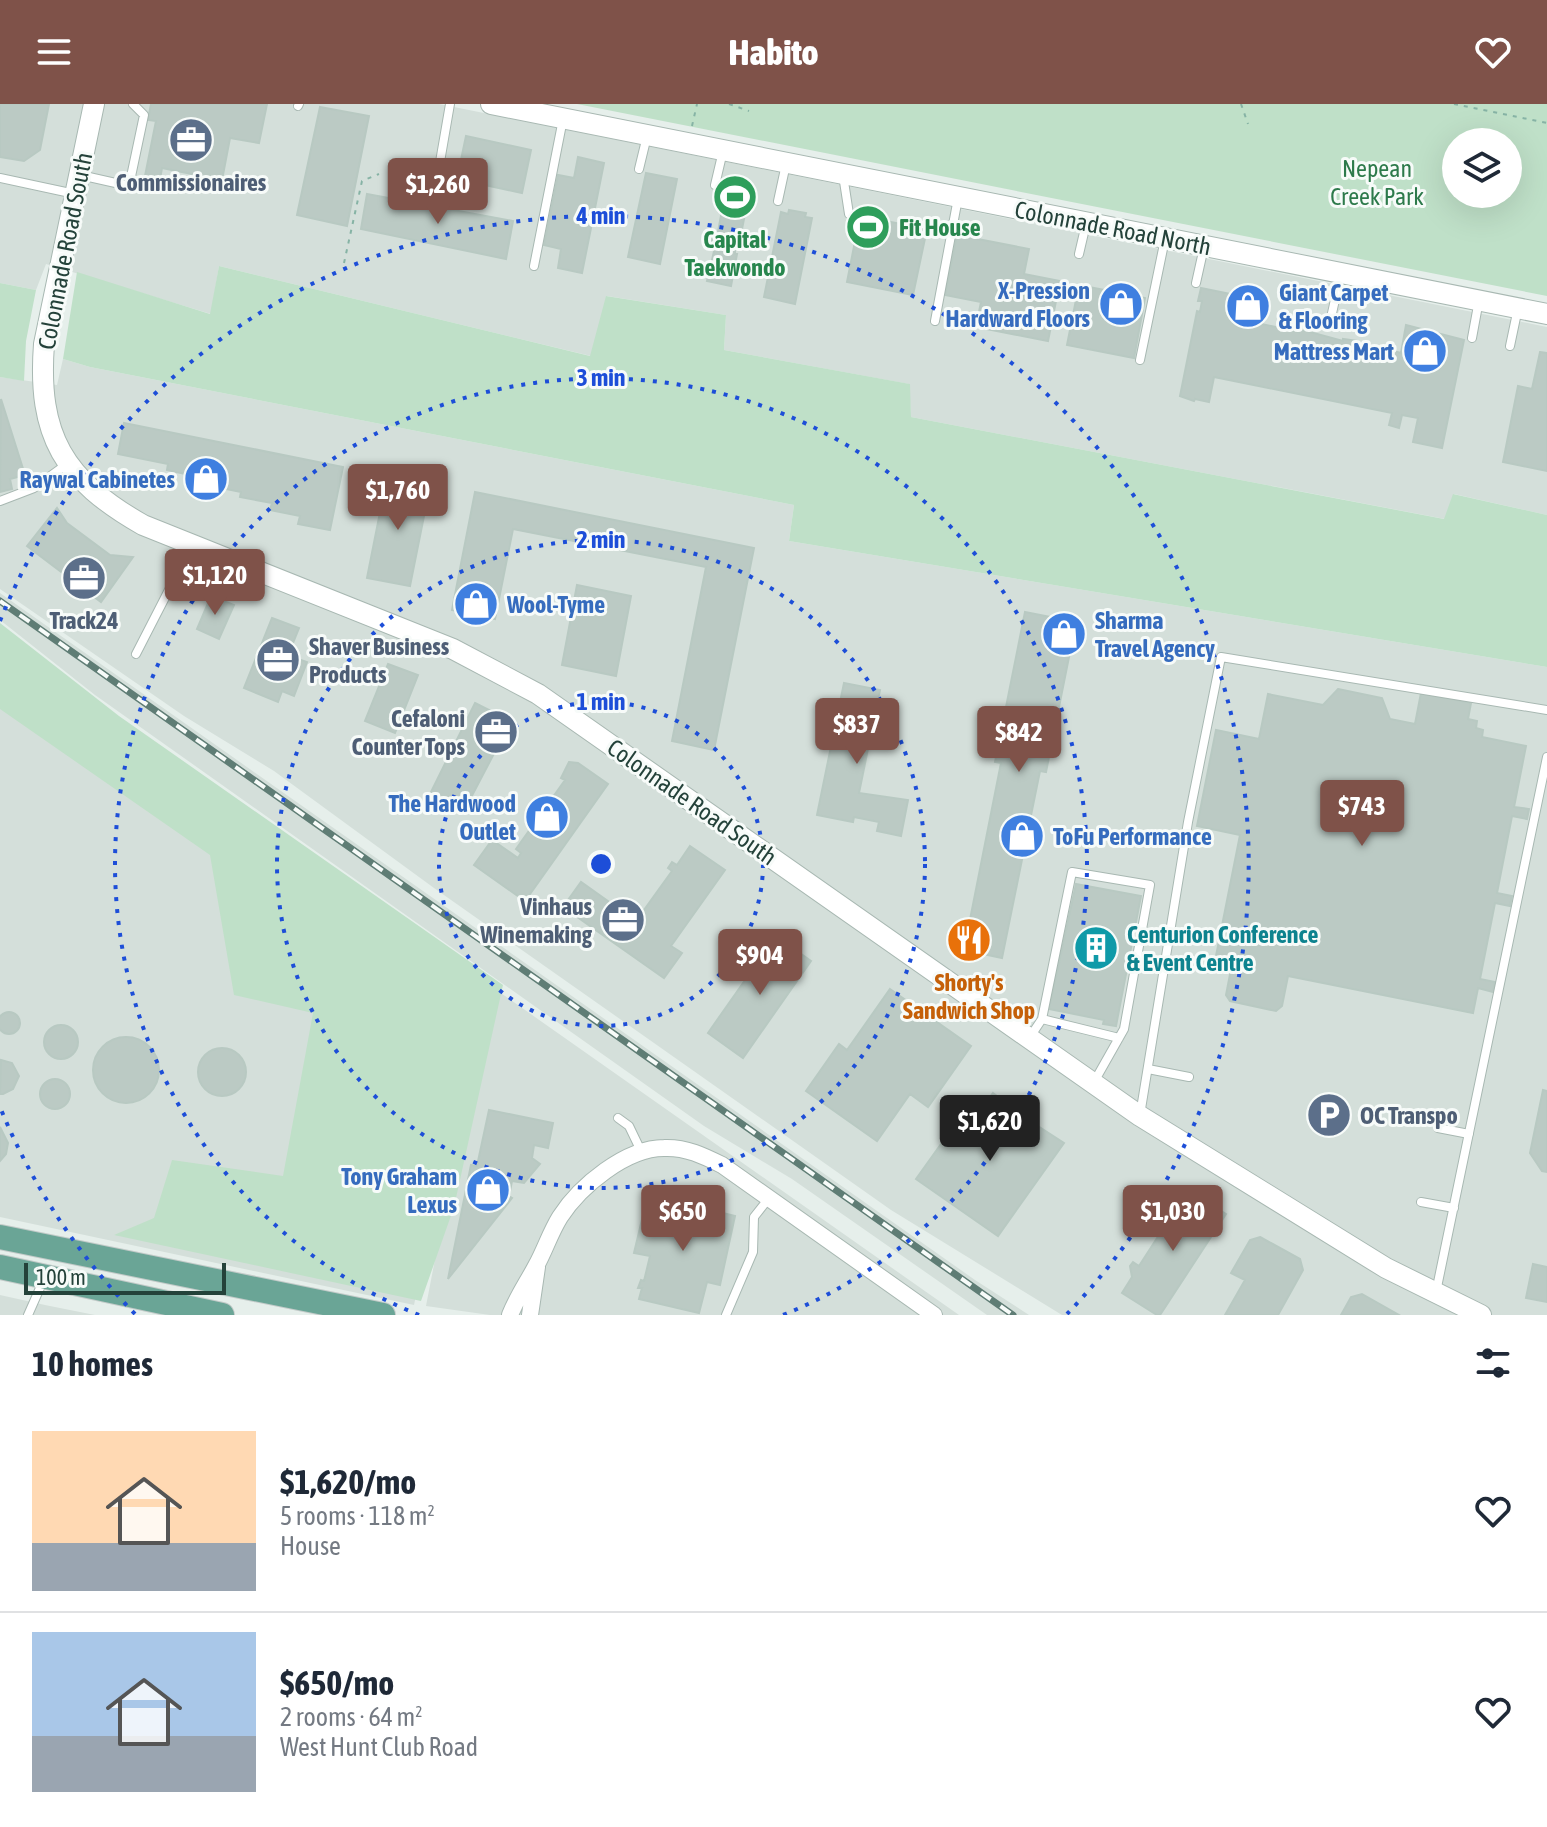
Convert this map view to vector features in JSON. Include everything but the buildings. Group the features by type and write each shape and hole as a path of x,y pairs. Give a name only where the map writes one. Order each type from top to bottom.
{"main road":[{"path":"0,1237 383,1315"},
{"path":"0,1267 222,1315"}],"street":[{"name":"Colonnade Road South","path":"94,104 44,344 41,373 44,406 53,437 67,464 92,491 114,509 143,525 453,649 538,694 1140,1116 1386,1268 1481,1315"},
{"name":"Colonnade Road North","path":"491,104 1547,314"},
{"path":"510,1315 552,1231 578,1194 607,1170 641,1151 663,1147 682,1149 722,1165 934,1315"},
{"path":"530,1315 537,1265"}],"lane":[{"path":"0,178 129,186 144,115 133,104"},
{"path":"436,185 450,104"},
{"path":"534,266 563,119"},
{"path":"639,169 647,135"},
{"path":"715,185 723,150"},
{"path":"778,201 786,163"},
{"path":"843,174 849,214"},
{"path":"935,321 958,197"},
{"path":"1079,254 1086,222"},
{"path":"1140,360 1166,238"},
{"path":"1196,283 1204,246"},
{"path":"1330,322 1341,273"},
{"path":"1472,338 1479,300"},
{"path":"1510,346 1518,307"},
{"path":"0,501 34,488 67,464"},
{"path":"136,654 192,545"},
{"path":"1140,1116 1188,822 1221,657 1547,710"},
{"path":"1436,1292 1547,757"},
{"path":"1029,1038 1042,1019 1072,872 1150,885 1124,1029 1093,1083"},
{"path":"1042,1019 1119,1038"},
{"path":"1148,1069 1189,1077"},
{"path":"618,1118 629,1126 641,1151"},
{"path":"1438,1128 1469,1134"},
{"path":"726,1315 753,1252 754,1217 769,1198"},
{"path":"1421,1202 1454,1208"},
{"path":"28,1315 44,1278"}],"path":[{"path":"689,144 697,104"},
{"path":"729,104 749,111"},
{"path":"1241,104 1248,124"},
{"path":"1454,104 1547,123"},
{"path":"344,263 362,181 379,174"}],"shaded area":[{"path":"0,104 439,104 1547,327 1547,515 1454,494 1445,519 911,417 909,384 724,350 726,315 607,296 591,356 219,266 211,314 46,264 36,290 0,283"},
{"path":"63,359 90,367 794,505 789,541 1547,667 1547,1315 1062,1315 891,1210 434,888 274,771 184,716 0,589 0,377 57,385"},
{"path":"0,593 1029,1315 987,1315 792,1179 704,1126 95,695 0,620"},
{"path":"0,702 480,983 414,1305 0,1217"},
{"path":"488,984 959,1315 490,1315 426,1306"},
{"path":"0,1295 45,1305 95,1315 0,1315"}],"green space":[{"name":"Nepean Creek Park","path":"577,104 1547,104 1547,296"},
{"path":"219,266 590,356 606,296 726,315 724,350 910,384 911,417 1444,519 1453,494 1547,515 1547,667 789,541 794,505 90,367 63,359 77,272 210,314"},
{"path":"0,283 36,290 26,341 24,381 0,377"},
{"path":"0,623 119,716 503,985 454,1207 421,1301 114,1235 154,1218 172,1160 283,1176 313,1013 234,995 210,855 0,709"}],"railway":[{"path":"0,601 1013,1315"}],"place":[{"name":"Commissionaires","path":"191,140"},
{"name":"Capital Taekwondo","path":"735,197"},
{"name":"Fit House","path":"868,227"},
{"name":"X-Pression Hardward Floors","path":"1121,304"},
{"name":"Giant Carpet & Flooring","path":"1248,306"},
{"name":"Mattress Mart","path":"1425,351"},
{"name":"Raywal Cabinetes","path":"206,479"},
{"name":"Track24","path":"84,578"},
{"name":"Wool-Tyme","path":"476,604"},
{"name":"Sharma Travel Agency","path":"1064,634"},
{"name":"Shaver Business Products","path":"278,660"},
{"name":"Cefaloni Counter Tops","path":"496,732"},
{"name":"The Hardwood Outlet","path":"547,817"},
{"name":"ToFu Performance","path":"1022,836"},
{"name":"Vinhaus Winemaking","path":"623,920"},
{"name":"Shorty's Sandwich Shop","path":"969,940"},
{"name":"Centurion Conference & Event Centre","path":"1096,948"},
{"name":"OC Transpo","path":"1329,1115"},
{"name":"Tony Graham Lexus","path":"488,1190"}]}
